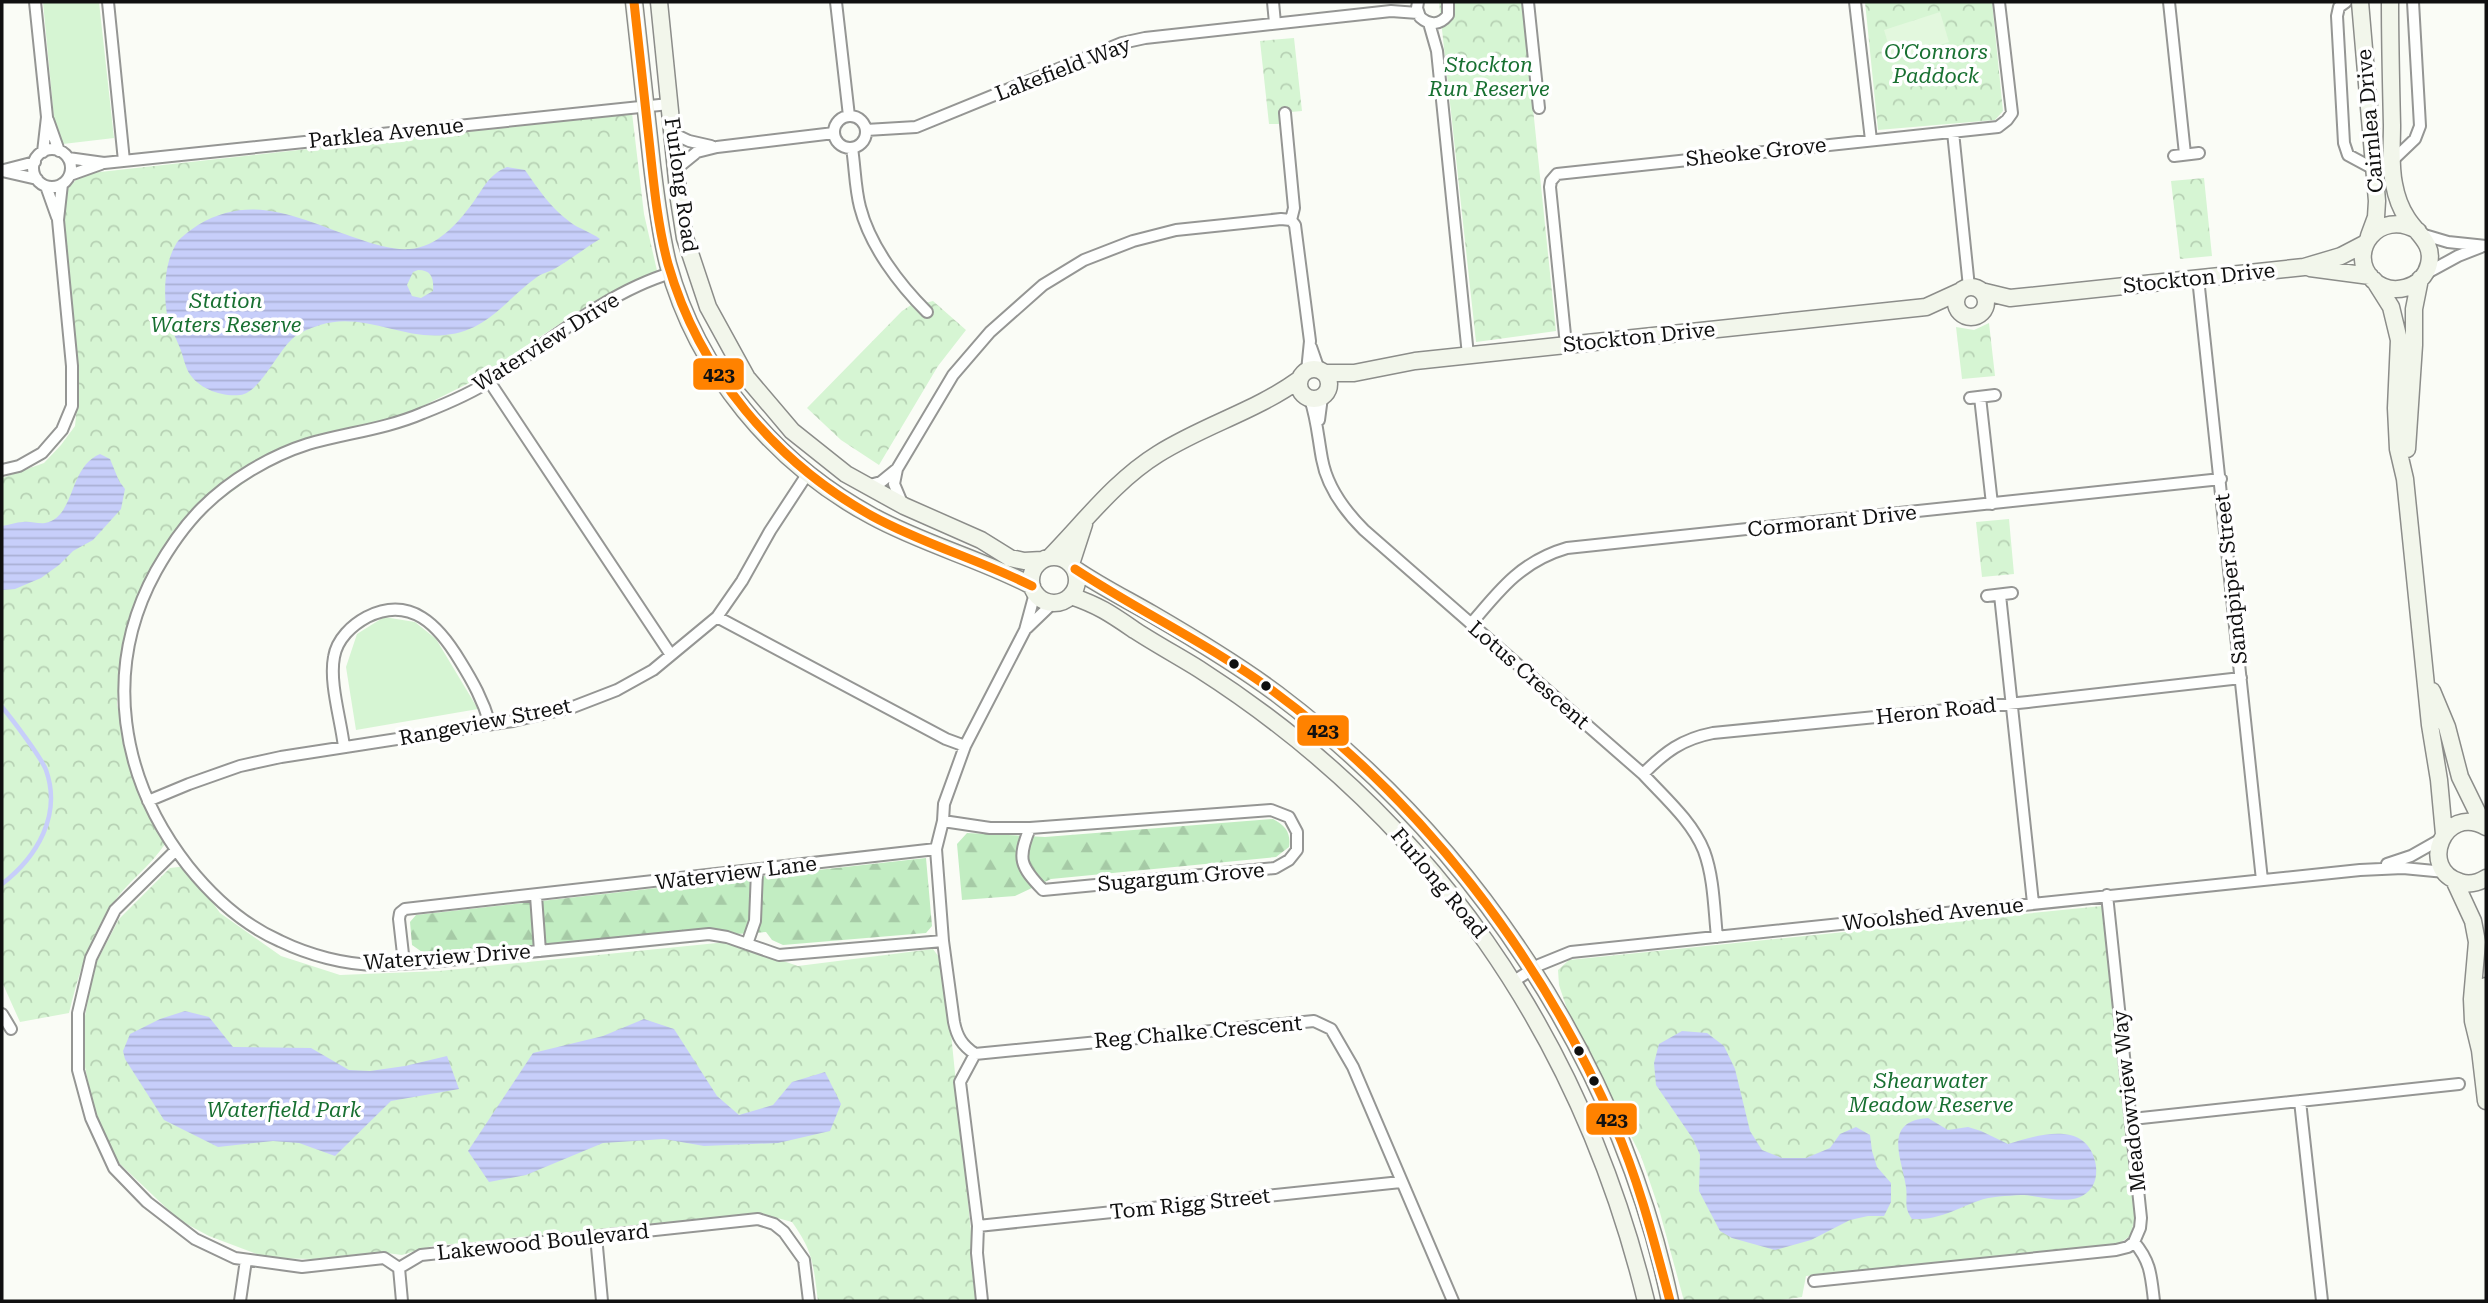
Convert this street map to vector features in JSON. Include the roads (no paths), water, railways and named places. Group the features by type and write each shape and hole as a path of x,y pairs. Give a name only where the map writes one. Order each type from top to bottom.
{"street":[{"path":"35,2 47,117 43,152"},
{"path":"108,2 124,161"},
{"name":"Furlong Road","path":"634,2 658,211 671,273 694,331 733,397 777,447 835,495 872,517 1034,589"},
{"name":"Furlong Road","path":"659,2 685,238 708,307 747,378 792,431 820,455 866,486 904,506 958,528 1010,558 1024,561 1046,558"},
{"path":"836,2 849,116"},
{"path":"1273,2 1275,23"},
{"path":"1437,51 1441,22 1448,15 1448,2"},
{"path":"1528,2 1539,108"},
{"path":"1855,2 1871,140"},
{"name":"Sheoke Grove","path":"1566,345 1550,187 1550,181 1557,174 1998,127 2012,113 1999,2"},
{"path":"2169,2 2180,155 2199,153"},
{"path":"2346,2 2339,7 2337,16 2344,143 2348,156 2374,169"},
{"name":"Cairnlea Drive","path":"2361,2 2377,209 2368,241"},
{"name":"Cairnlea Drive","path":"2390,2 2394,184 2407,218 2420,233"},
{"path":"2392,161 2416,139 2420,126 2413,2"},
{"path":"1418,6 1429,23 1437,51 1468,355"},
{"name":"Lakefield Way","path":"866,130 916,127 1122,43 1418,6"},
{"path":"1429,23 1441,22"},
{"name":"Parklea Avenue","path":"63,154 104,163 669,104"},
{"path":"1285,113 1294,208 1290,220"},
{"path":"849,116 858,118 866,130 861,144 852,148 838,143 834,133 838,122 849,116"},
{"path":"2,470 33,459 52,444 62,430 72,406 72,366 58,220 71,166 47,117"},
{"path":"1953,132 1970,290"},
{"path":"672,133 696,144 717,147"},
{"path":"676,169 698,152 717,147 834,133"},
{"path":"852,148 860,208 875,244 905,288 927,312"},
{"path":"58,220 34,171 35,162 43,152 51,149 63,154"},
{"path":"2,171 35,162"},
{"name":"Parklea Avenue","path":"66,180 104,163"},
{"path":"2,171 54,187 66,180"},
{"path":"904,506 894,484 897,469 953,375 990,332 1053,278 1103,251 1158,234 1233,223 1290,220 1297,230 1315,384"},
{"path":"2485,246 2448,242 2398,223 2376,230 2368,241 2364,260 2391,307 2399,340 2396,408 2398,449 2405,479 2430,725 2439,780 2443,836 2438,856 2473,921 2477,942 2472,999 2473,1021 2480,1050 2486,1101"},
{"path":"2405,479 2414,309 2430,253 2420,233"},
{"name":"Stockton Drive","path":"1046,558 1122,480 1159,453 1273,398 1354,373 1415,361 1926,307 1970,290 2011,298 2304,267 2341,256 2368,241"},
{"path":"2372,278 2392,289 2402,289 2458,256 2485,246"},
{"name":"Stockton Drive","path":"2304,267 2372,278"},
{"name":"Waterview Drive","path":"671,273 632,287 489,381 421,414 280,454 228,487 203,507 167,552 139,607 130,638 124,674 125,725 137,775 148,802 176,850 225,904 279,941 314,954 351,963 404,963 709,934 727,937 779,955 943,941"},
{"name":"Sandpiper Street","path":"2198,278 2262,880"},
{"path":"1970,290 1986,300 1983,311 1973,317 1961,314 1956,300 1970,290"},
{"name":"Stockton Drive","path":"1983,311 2011,298"},
{"name":"Stockton Drive","path":"1926,307 1961,314"},
{"path":"489,381 671,656"},
{"name":"Lotus Crescent","path":"1315,384 1322,462 1345,511 1643,774 1684,818 1703,849 1711,875 1717,937"},
{"path":"1992,504 1975,398 1995,395"},
{"path":"808,473 820,455"},
{"path":"866,486 881,481 897,469"},
{"name":"Rangeview Street","path":"148,802 240,766 281,757 513,721 573,707 617,690 653,670 718,617 808,473"},
{"name":"Cormorant Drive","path":"1471,624 1520,570 1551,553 1567,548 2221,479"},
{"name":"Stockton Drive","path":"1073,566 1084,522"},
{"path":"982,1301 977,1253 978,1226 960,1082 975,1054 963,1045 956,1034 943,941 936,849 944,804 965,746 1025,630 1034,589 1033,571 1046,558 1058,557 1073,566 1077,583 1071,596 1059,603 1046,602 1034,589"},
{"name":"Furlong Road","path":"1073,566 1105,589 1213,650 1275,692 1329,734 1387,789 1460,869 1533,969 1605,1103 1653,1233 1670,1301"},
{"path":"1987,596 2006,594 2012,704 2033,903"},
{"name":"Furlong Road","path":"1071,596 1111,612 1136,631 1231,690 1284,729 1333,770 1413,849 1485,938 1514,981 1573,1090 1594,1134 1618,1200 1646,1301"},
{"path":"1025,630 1053,603"},
{"path":"344,747 335,687 334,656 344,634 357,622 375,613 390,610 403,610 430,622 448,642 480,694 490,724"},
{"path":"718,617 899,714 965,746"},
{"name":"Heron Road","path":"1643,774 1661,756 1681,742 1713,733 2012,704 2241,678"},
{"path":"2427,679 2447,727 2460,777 2485,827"},
{"name":"Sugargum Grove","path":"943,821 990,828 1030,828 1271,810 1289,817 1297,832 1297,850 1289,860 1275,868 1043,890 1026,872 1022,848 1030,828"},
{"path":"2443,836 2458,823 2476,822 2485,827"},
{"name":"Woolshed Avenue","path":"2360,870 2404,859 2443,836"},
{"name":"Waterview Lane","path":"404,963 399,919 400,913 405,909 936,849"},
{"path":"176,850 115,910 91,958 78,1013 78,1070 91,1118 114,1168 147,1202 195,1239 235,1258 302,1267 384,1258 399,1268 402,1301"},
{"name":"Woolshed Avenue","path":"1514,981 1571,952 2360,870 2403,868 2450,876"},
{"path":"747,944 755,921 757,871"},
{"path":"2450,876 2474,883 2486,878"},
{"name":"Meadowview Way","path":"2107,895 2141,1218 2134,1242"},
{"path":"536,896 540,951"},
{"path":"2480,1050 2486,986"},
{"path":"2,1014 11,1029"},
{"name":"Reg Chalke Crescent","path":"975,1054 1314,1021 1331,1029 1353,1067 1452,1301"},
{"path":"2132,1119 2459,1084"},
{"path":"2300,1101 2322,1301"},
{"name":"Tom Rigg Street","path":"978,1226 1401,1182"},
{"name":"Lakewood Boulevard","path":"399,1268 421,1255 758,1219 774,1224 784,1232 804,1260 810,1301"},
{"path":"596,1236 602,1301"},
{"path":"1814,1281 2116,1250 2134,1242 2146,1256 2154,1301"},
{"path":"240,1301 246,1260"}],"water":[{"path":"507,167 525,170 563,217 600,239 556,268 537,277 485,321 460,332 445,335 414,334 351,321 320,325 292,339 254,388 240,395 211,391 193,379 189,373 168,319 166,281 171,254 177,243 198,225 219,215 239,210 279,212 384,247 410,249 438,239 472,204 487,182","holes":["418,270 431,276 433,283 433,291 421,298 412,296 407,285 413,272"]},
{"path":"100,454 110,459 125,489 121,509 93,540 73,551 41,578 15,589 2,590 2,526 20,522 45,523 55,519 68,502 82,469"},
{"path":"185,1011 209,1017 233,1047 311,1048 349,1070 370,1071 405,1066 447,1056 459,1089 391,1101 335,1156 299,1143 273,1141 218,1147 164,1120 125,1059 123,1051 130,1034 160,1019"},
{"path":"644,1019 674,1029 717,1096 739,1115 773,1105 792,1082 825,1072 841,1104 830,1131 778,1143 704,1146 664,1139 603,1143 526,1175 489,1182 468,1151 533,1053 603,1036"},
{"path":"1682,1031 1707,1033 1724,1046 1735,1069 1750,1131 1762,1150 1782,1158 1806,1158 1830,1148 1840,1134 1856,1127 1870,1135 1877,1167 1891,1183 1891,1202 1884,1216 1850,1220 1811,1240 1775,1250 1732,1238 1720,1231 1699,1191 1700,1155 1693,1139 1656,1085 1654,1063 1659,1044"},
{"path":"1928,1118 1948,1130 1968,1127 2008,1144 2046,1135 2071,1135 2090,1148 2096,1167 2094,1184 2085,1194 2068,1200 2021,1195 1994,1197 1939,1216 1912,1219 1907,1207 1898,1143 1905,1126"}],"waterway":[{"path":"2,707 43,764 50,787 51,803 48,819 36,848 2,884"}],"park label":[{"name":"O'Connors Paddock","path":"1936,64"},
{"name":"Stockton Run Reserve","path":"1489,77"},
{"name":"Station Waters Reserve","path":"226,313"},
{"name":"Shearwater Meadow Reserve","path":"1931,1093"},
{"name":"Waterfield Park","path":"284,1110"}]}
